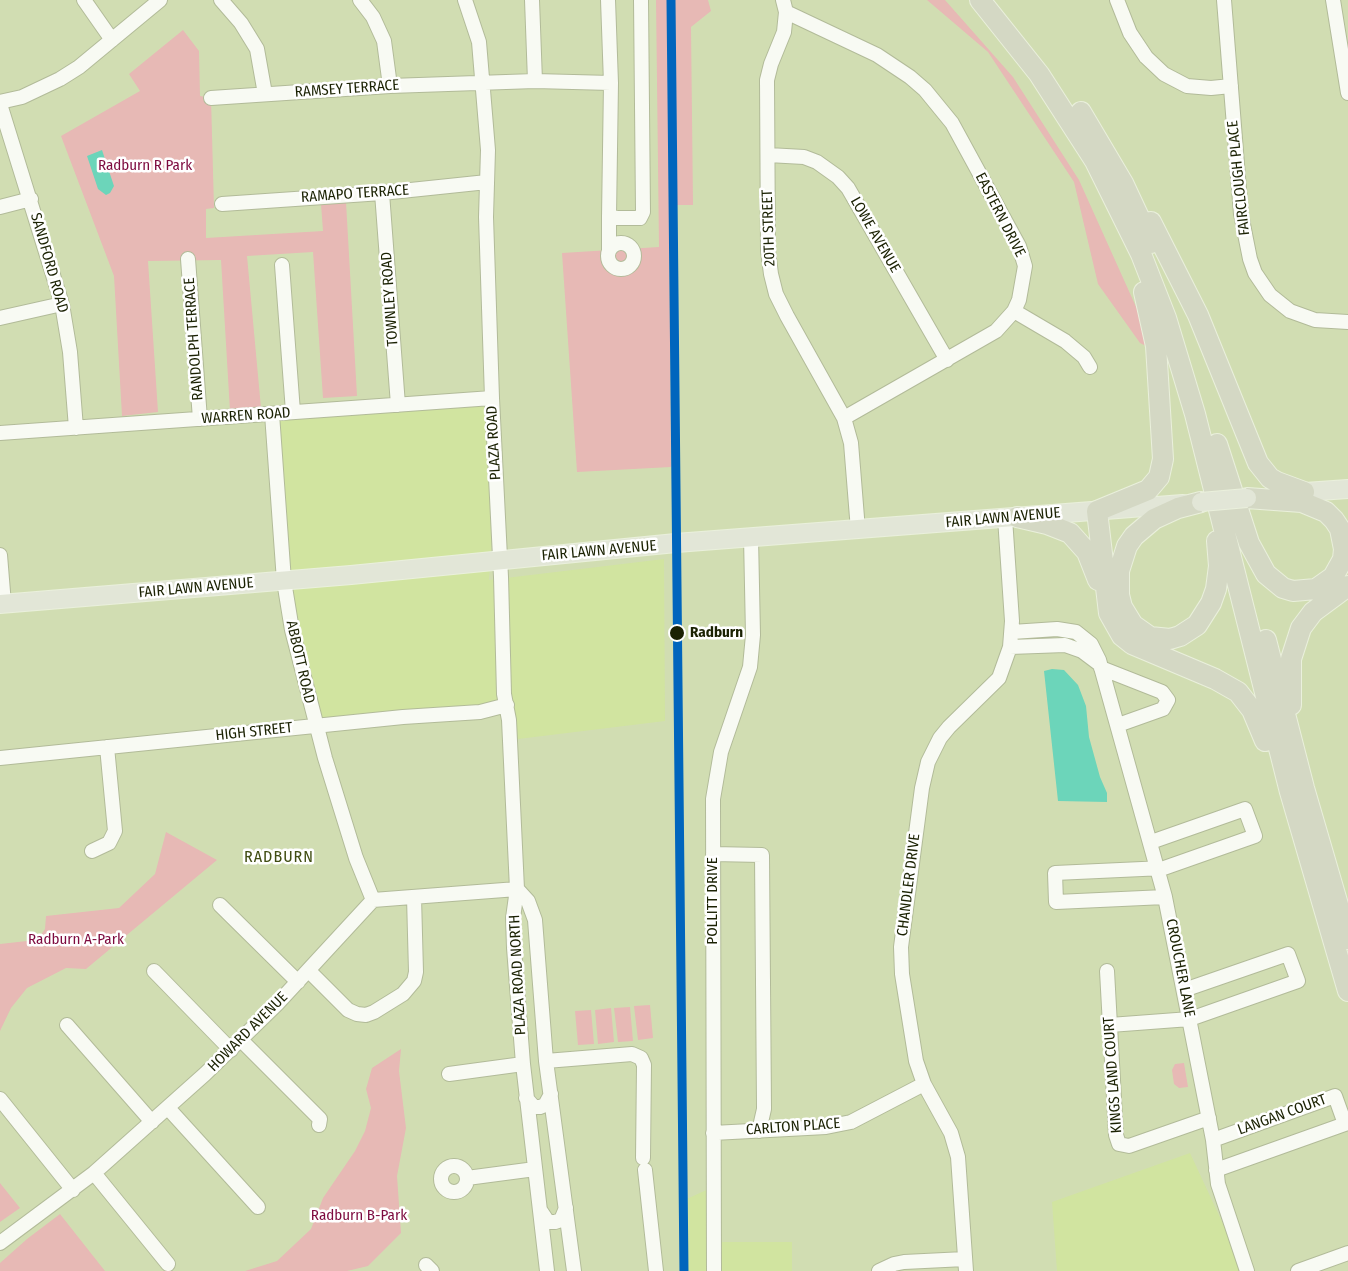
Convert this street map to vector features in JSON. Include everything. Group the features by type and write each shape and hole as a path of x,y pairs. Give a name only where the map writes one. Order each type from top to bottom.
{"highway":[{"path":"980,0 1039,74 1100,157 1145,212 1187,290 1258,463 1263,471 1277,482 1304,492"},
{"path":"998,0 1050,65 1100,157 1154,286 1210,446 1249,543 1266,574 1283,588 1293,591 1316,589 1333,577 1343,559 1344,549 1340,529 1326,512 1302,502 1247,498"},
{"path":"1100,157 1153,325 1161,392 1163,459 1159,477 1148,490 1097,511 1109,613"},
{"path":"1201,502 1154,519 1134,536 1122,559 1119,583 1122,607 1133,625 1150,637 1170,639 1188,632 1205,615 1216,589 1218,552 1210,446"},
{"path":"1210,446 1309,806 1348,939"},
{"path":"1210,446 1280,756 1348,991"},
{"path":"1011,518 1060,527 1080,542 1092,563 1109,613 1122,636 1132,644 1221,682 1238,692 1246,700 1258,721 1319,896"},
{"path":"1309,806 1290,700 1291,659 1297,638 1306,620 1321,605 1348,586"}],"main road":[{"name":"FAIR LAWN AVENUE","path":"2,604 284,581 751,537 1011,518 1348,489"}],"street":[{"path":"84,0 112,40"},
{"path":"0,103 22,97 60,79 112,40 160,0"},
{"path":"221,0 246,30 257,49 265,94"},
{"path":"360,0 373,17 384,41 390,86"},
{"name":"PLAZA ROAD","path":"465,0 479,42 483,82 492,398 504,694 507,704 517,889"},
{"path":"532,0 535,81"},
{"path":"608,0 611,83 609,251"},
{"path":"609,217 640,218 642,216 640,0"},
{"path":"1117,0 1130,33 1146,57 1164,74 1187,86 1199,88 1231,86"},
{"name":"FAIRCLOUGH PLACE","path":"1224,0 1242,222 1255,273 1270,295 1290,311 1315,320 1348,322"},
{"path":"1333,0 1348,93"},
{"name":"20TH STREET","path":"785,6 784,32 771,64 768,80 768,251 776,294 844,418 852,443 858,530"},
{"name":"EASTERN DRIVE","path":"785,6 894,65 925,90 938,104 952,123 1021,253 1025,266 1014,311 996,331 844,418"},
{"name":"RAMSEY TERRACE","path":"211,98 483,82 611,83"},
{"name":"SANDFORD ROAD","path":"0,103 62,304 70,352 76,428"},
{"name":"LOWE AVENUE","path":"768,155 804,157 817,162 838,177 848,188 947,360"},
{"name":"RAMAPO TERRACE","path":"222,204 382,193 487,182"},
{"name":"TOWNLEY ROAD","path":"382,193 398,405"},
{"path":"0,207 31,199"},
{"name":"RANDOLPH TERRACE","path":"188,259 200,419"},
{"path":"282,265 292,412"},
{"path":"0,318 62,304"},
{"path":"1014,311 1065,341 1084,357 1090,367"},
{"name":"WARREN ROAD","path":"0,433 492,398"},
{"name":"ABBOTT ROAD","path":"272,414 284,581 292,630 315,726 354,849 373,900"},
{"name":"CHANDLER DRIVE","path":"965,1265 958,1157 951,1133 924,1084 914,1050 901,965 903,932 924,774 940,738 959,716 992,686 1004,668 1010,648 1012,632 1011,518"},
{"name":"POLLITT DRIVE","path":"714,1271 713,799 718,767 750,667 753,634 751,537"},
{"path":"0,555 2,604"},
{"name":"CROUCHER LANE","path":"1012,632 1057,629 1076,632 1091,644 1101,668 1158,868 1190,1019 1213,1140 1221,1196 1247,1271"},
{"path":"1010,648 1054,644 1074,647 1090,656 1101,668 1162,692 1168,700 1163,709 1118,726"},
{"name":"HIGH STREET","path":"0,758 315,726 480,712 507,704"},
{"path":"92,851 109,843 115,831 107,747"},
{"path":"1151,842 1245,809 1255,836 1170,866 1055,873 1056,902 1165,897"},
{"path":"713,854 762,855 764,1109 760,1131"},
{"path":"373,900 517,889"},
{"name":"PLAZA ROAD NORTH","path":"517,889 528,901 535,920 546,1061 574,1271"},
{"name":"PLAZA ROAD NORTH","path":"517,889 513,932 519,1025 547,1271"},
{"path":"309,971 348,1010 357,1014 366,1015 374,1012 403,994 414,981 416,972 414,897"},
{"name":"HOWARD AVENUE","path":"0,1243 73,1190 168,1108 241,1040 309,971 373,900"},
{"path":"220,905 298,982"},
{"path":"1110,1025 1190,1019 1298,981 1288,954 1184,990"},
{"path":"154,971 230,1050"},
{"name":"KINGS LAND COURT","path":"1107,971 1116,1135 1119,1144 1128,1146 1209,1118"},
{"path":"519,1025 543,1024"},
{"path":"67,1025 152,1122"},
{"path":"241,1040 320,1119 319,1125"},
{"path":"546,1061 632,1054 641,1058 644,1065 644,1164 656,1271"},
{"path":"449,1074 523,1064"},
{"name":"CARLTON PLACE","path":"713,1133 826,1127 851,1122 924,1084"},
{"path":"526,1098 534,1107 540,1107 545,1105 551,1094"},
{"name":"LANGAN COURT","path":"1213,1140 1335,1096 1345,1124 1216,1170"},
{"path":"0,1099 73,1190"},
{"path":"168,1108 258,1207"},
{"path":"530,1129 533,1124 542,1119 547,1119 555,1125"},
{"path":"467,1178 535,1169"},
{"path":"94,1173 168,1264"},
{"path":"540,1210 548,1222 555,1222 561,1220 566,1208"},
{"path":"544,1244 548,1236 556,1230 562,1231 571,1240"},
{"path":"1298,1271 1348,1253"},
{"path":"879,1271 894,1264 904,1262 965,1265"}],"shaded area":[{"path":"492,398 496,486 489,580 664,559 665,721 510,740 507,705 315,725 299,660 272,414"},
{"path":"1190,1153 1245,1271 1057,1271 1052,1202"},
{"path":"713,1187 714,1242 792,1242 792,1271 681,1271 680,1202"}],"green space":[{"path":"656,0 708,0 711,11 691,27 693,205 669,205 671,467 577,472 562,253 659,247"},
{"path":"927,0 945,0 1013,77 1079,180 1146,329 1152,349 1140,343 1098,284 1074,182 988,52"},
{"name":"Radburn R Park","path":"183,30 199,51 200,96 211,98 214,208 206,209 206,238 323,231 321,204 346,202 357,396 323,398 313,252 247,256 261,408 230,411 221,260 148,261 158,412 122,416 114,276 61,136 140,91 129,74"},
{"name":"Radburn A-Park","path":"166,832 217,860 86,969 66,968 27,988 11,1008 0,1031 0,944 27,941 40,936 45,929 46,916 119,908 155,874"},
{"path":"650,1005 653,1038 638,1040 634,1006"},
{"path":"630,1007 633,1041 618,1042 614,1008"},
{"path":"611,1008 614,1042 598,1044 595,1010"},
{"path":"591,1010 594,1044 578,1045 575,1011"},
{"name":"Radburn B-Park","path":"401,1049 399,1071 406,1128 397,1176 401,1233 368,1266 347,1271 245,1271 277,1261 311,1229 323,1198 355,1151 365,1131 371,1108 366,1089 372,1068"},
{"path":"1184,1063 1188,1087 1179,1088 1174,1084 1172,1070 1175,1064"},
{"path":"0,1183 20,1208 0,1222"},
{"path":"60,1214 105,1271 0,1271 0,1263 27,1239"}],"water":[{"path":"102,150 114,186 110,193 106,195 98,189 87,156"},
{"path":"1052,669 1064,670 1078,685 1086,706 1089,737 1100,777 1107,793 1107,802 1058,801 1044,671"}],"transit line":[{"path":"671,0 684,1271"}],"place":[{"name":"Radburn","path":"677,633"}],"district":[{"name":"RADBURN","path":"279,858"}]}
